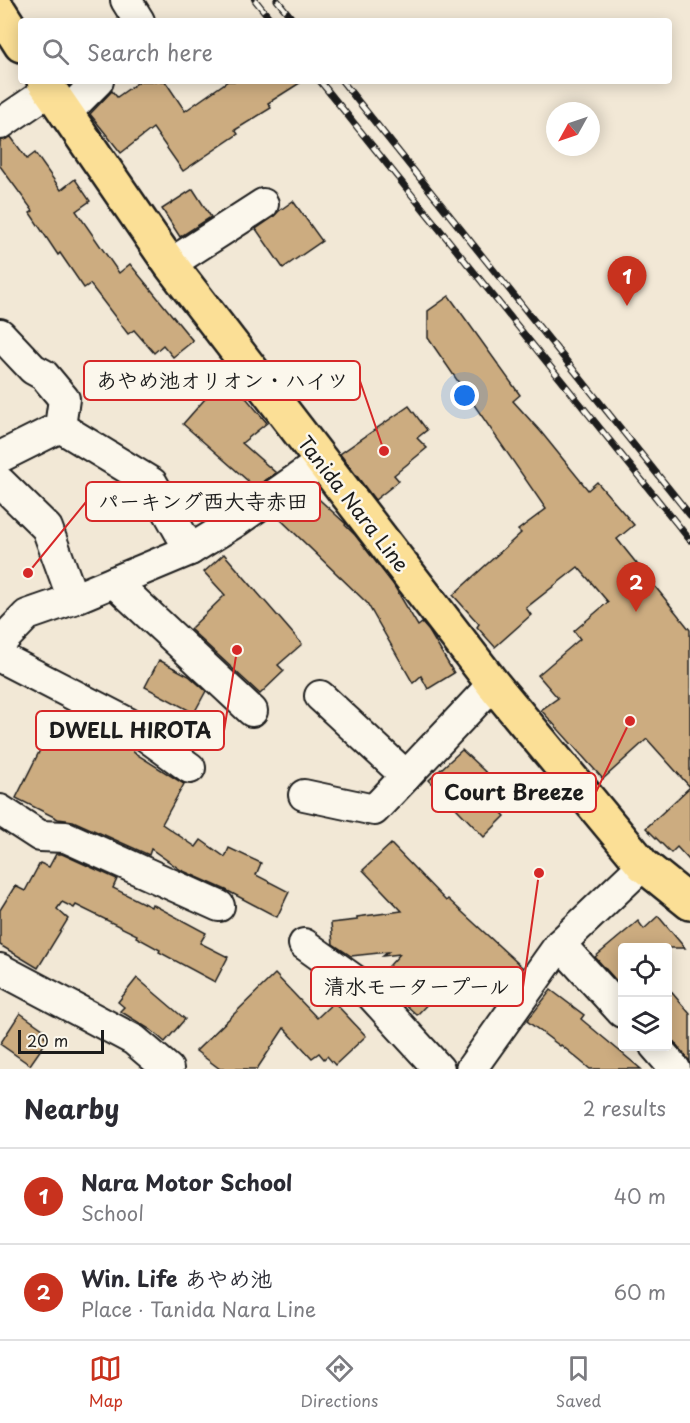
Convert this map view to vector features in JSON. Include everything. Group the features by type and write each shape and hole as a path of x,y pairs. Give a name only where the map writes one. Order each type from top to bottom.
{"main road":[{"path":"0,12 18,40"},
{"name":"Tanida Nara Line","path":"53,95 170,264 493,684 643,865 690,903"}],"street":[{"path":"126,0 138,18"},
{"path":"0,124 53,95 88,84"},
{"path":"170,264 263,204"},
{"path":"0,334 33,369 44,375 64,399 60,427"},
{"path":"60,427 152,483 190,550"},
{"path":"0,457 60,427"},
{"path":"0,643 27,615 73,599 190,550 237,521 321,462"},
{"path":"0,482 47,528 73,599"},
{"path":"114,582 252,711"},
{"path":"0,657 128,723 190,768"},
{"path":"304,795 374,810 493,684"},
{"path":"320,696 406,776"},
{"path":"0,810 40,836 66,837 219,906"},
{"path":"471,1069 560,944 643,865"},
{"path":"303,944 363,987 439,1069"},
{"path":"560,944 618,1008"},
{"path":"0,969 134,1040 168,1069"},
{"path":"659,1051 675,1069"}],"building":[{"path":"136,84 167,84 185,111 224,84 298,84 268,103 271,108 235,130 238,134 183,171 153,128 121,153 90,114 112,91 117,97"},
{"path":"11,137 27,159 35,153 61,190 75,179 90,201 76,211 119,273 130,264 193,341 173,357 163,345 154,353 134,330 128,334 90,284 84,288 60,253 58,255 30,213 33,211 0,166 0,141"},
{"path":"193,189 211,217 180,237 162,209"},
{"path":"293,201 322,241 283,268 256,229"},
{"path":"449,296 520,395 513,401 588,490 597,482 634,525 617,539 690,630 690,787 647,739 603,779 541,710 558,698 538,675 580,639 574,631 608,602 578,567 526,608 531,615 495,647 477,627 479,624 453,595 521,533 518,530 546,509 428,338 428,311"},
{"path":"227,375 267,423 242,443 276,473 255,487 183,424 212,391 210,389"},
{"path":"409,406 427,430 417,438 427,448 394,475 399,481 375,500 340,454"},
{"path":"310,491 355,535 393,584 418,626 422,623 429,631 454,673 428,689 421,676 413,683 367,603 278,517 282,510"},
{"path":"224,554 302,644 278,665 284,671 260,694 190,629 225,595 204,572"},
{"path":"159,660 189,676 206,691 194,713 145,687"},
{"path":"64,712 134,750 133,752 184,784 162,824 196,847 201,840 225,857 229,848 261,863 256,875 289,892 277,917 226,890 181,870 151,849 149,855 73,821 58,819 16,798 57,716 60,718"},
{"path":"462,750 513,798 500,811 505,816 484,837 429,780"},
{"path":"690,787 690,861 677,847 671,853 646,828"},
{"path":"391,844 446,901 448,899 522,967 497,994 469,968 452,978 417,1015 405,1006 379,977 400,954 383,956 388,952 351,956 333,944 331,923 402,911 363,870"},
{"path":"56,854 62,854 117,879 113,888 151,907 152,904 206,933 200,943 228,957 215,982 159,952 160,950 136,937 137,935 76,905 74,908 62,902 57,909 68,919 38,968 0,945 0,910 15,886 25,891 40,863 49,867"},
{"path":"658,916 685,948 672,948 672,943 618,943 618,983 595,957 638,921 644,929"},
{"path":"275,974 317,1018 334,1002 366,1036 335,1065 327,1056 324,1059 319,1053 312,1058 284,1028 257,1069 220,1069 196,1051"},
{"path":"137,978 185,1019 165,1042 151,1030 120,1011 124,1007 118,1002"},
{"path":"551,990 584,1015 581,1019 641,1069 590,1069 527,1021"},
{"path":"672,993 690,1014 690,1062 672,1039"},
{"path":"20,1013 47,1032 44,1036 48,1039 30,1065 0,1044"}],"railway":[{"path":"255,0 270,18"},
{"path":"277,0 292,18"},
{"path":"322,84 690,540"},
{"path":"344,84 690,515"}],"place":[{"name":"Nara Motor School","path":"627,306"},
{"name":"あやめ池オリオン・ハイツ","path":"384,451"},
{"name":"パーキング西大寺赤田","path":"28,573"},
{"name":"Win. Life あやめ池","path":"636,612"},
{"name":"DWELL HIROTA","path":"237,650"},
{"name":"Court Breeze","path":"630,721"},
{"name":"清水モータープール","path":"539,873"}]}
